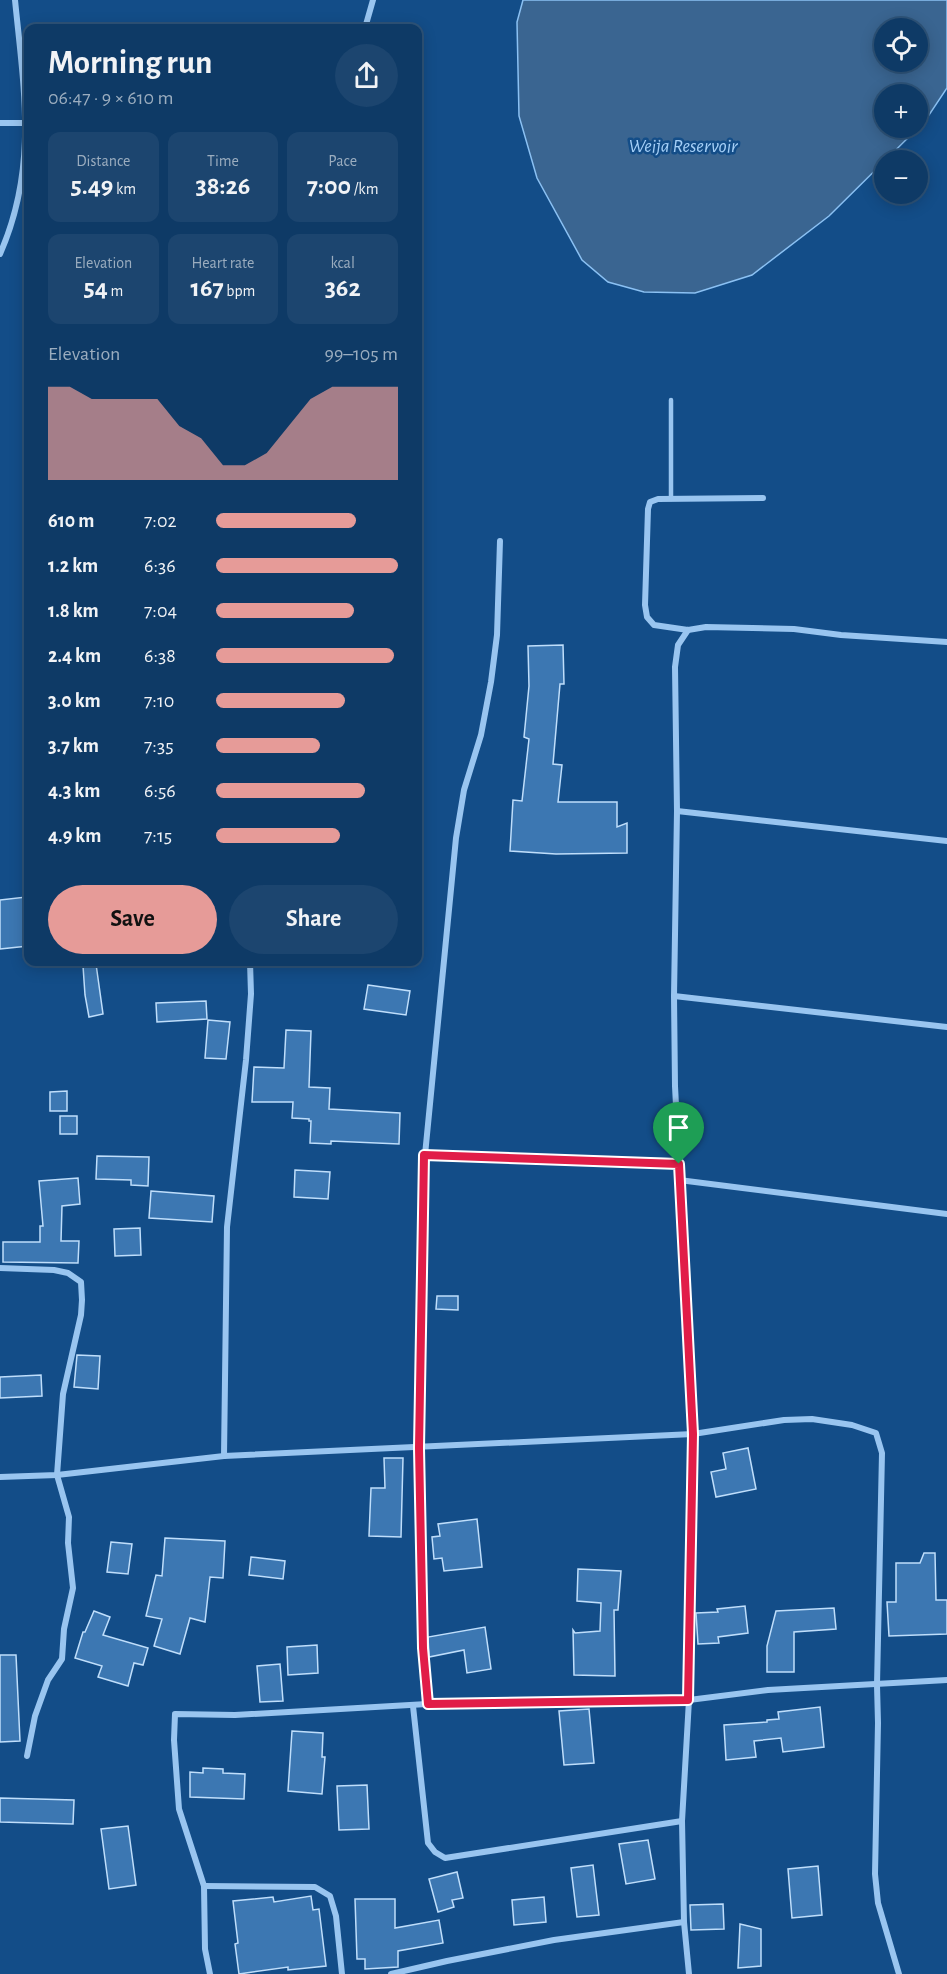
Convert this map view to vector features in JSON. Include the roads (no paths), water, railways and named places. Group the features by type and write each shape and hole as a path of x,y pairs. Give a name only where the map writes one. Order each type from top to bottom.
{"street":[{"path":"15,0 24,101"},
{"path":"367,24 373,0"},
{"path":"0,123 24,123"},
{"path":"0,254 10,232 24,171"},
{"path":"763,498 658,499 650,502 645,605 647,617 654,624 688,630 706,627 794,628 841,635 947,642"},
{"path":"428,1704 423,1648 419,1448 424,1155 456,838 464,790 481,735 497,635 500,541"},
{"path":"688,630 678,645 675,667 677,811 674,996 679,1180 693,1434 688,1700 682,1821 684,1922 689,1974"},
{"path":"677,811 947,841"},
{"path":"224,1456 227,1227 246,1060 251,994 250,966"},
{"path":"674,996 947,1027"},
{"path":"424,1155 679,1164"},
{"path":"679,1180 947,1214"},
{"path":"0,1268 54,1270 68,1273 81,1282 82,1300 81,1316 63,1394 57,1475 69,1517 68,1543 73,1588 64,1629 62,1659 48,1680 38,1707 27,1756"},
{"path":"0,1477 57,1475 224,1456 693,1434 784,1420 812,1419 852,1425 876,1433 882,1453 875,1874 878,1903 899,1974"},
{"path":"210,1974 205,1949 204,1886 178,1809 174,1740 175,1714 235,1715 428,1704 688,1700 768,1690 947,1680"},
{"path":"413,1706 428,1843 435,1852 445,1858 682,1821"},
{"path":"204,1886 315,1887 330,1896 336,1916 342,1974"},
{"path":"391,1974 554,1940 684,1922"}],"lane":[{"path":"671,400 671,499"}],"water":[{"name":"Weija Reservoir","path":"523,0 947,0 947,88 928,116 928,84 874,84 874,138 908,138 896,150 874,150 874,172 829,216 752,275 695,293 644,292 608,282 582,260 537,178 519,116 517,22"}]}
